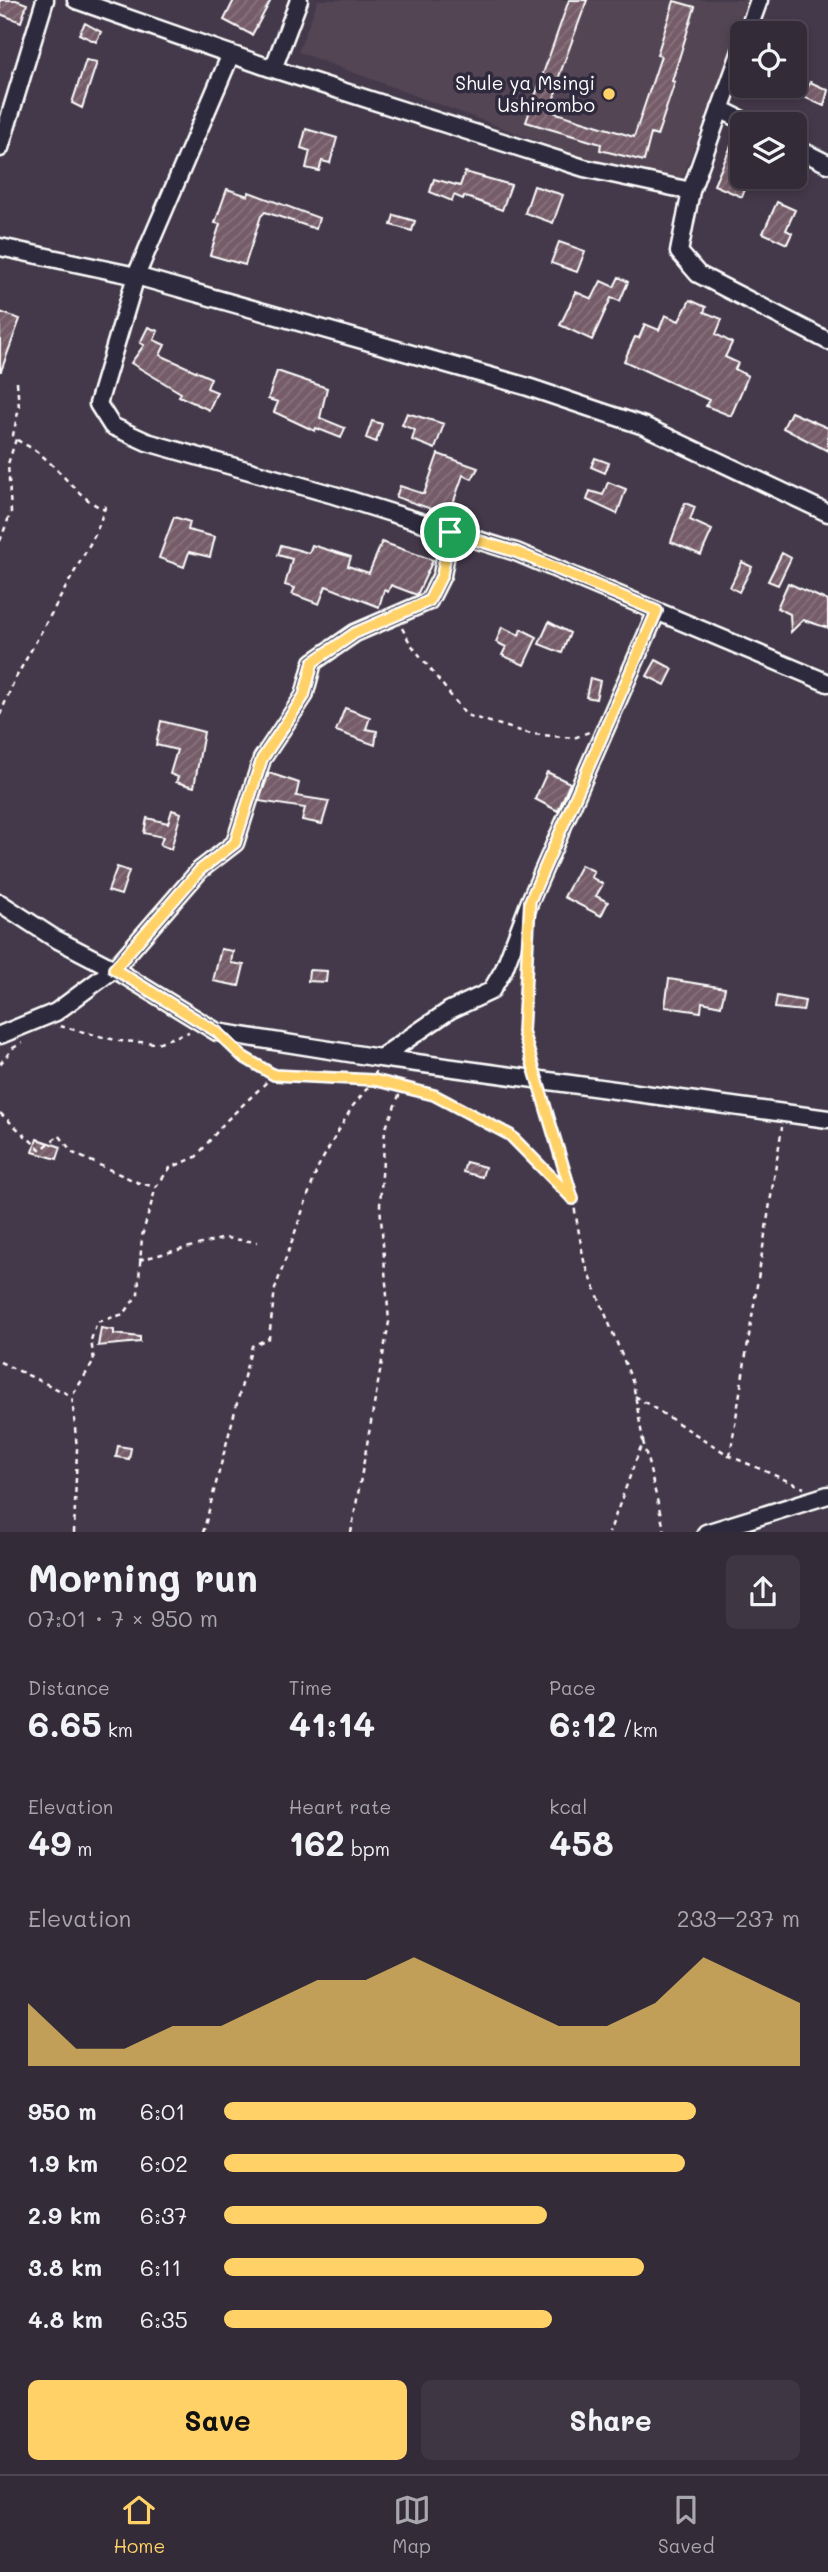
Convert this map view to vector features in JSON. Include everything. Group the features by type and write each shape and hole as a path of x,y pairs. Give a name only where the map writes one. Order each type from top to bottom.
{"street":[{"path":"0,148 45,0"},
{"path":"76,0 273,69 584,168 691,191"},
{"path":"273,69 299,0"},
{"path":"751,21 759,0"},
{"path":"231,54 136,276 98,404 112,426 147,442 516,552 828,683"},
{"path":"730,81 691,191 679,252 698,274 828,341"},
{"path":"720,109 730,114"},
{"path":"807,154 828,164"},
{"path":"0,247 136,276 525,386 644,426 828,513"},
{"path":"0,1035 56,1012 114,969 200,870 235,843 262,759 304,696 313,662 355,633 429,601 442,575 450,532"},
{"path":"380,1058 450,1010 491,991 504,969 657,611"},
{"path":"0,903 54,938 114,969 217,1032 380,1058 828,1118"},
{"path":"706,1532 826,1495"}],"path":[{"path":"18,382 19,408 13,435 35,450 85,500 105,510"},
{"path":"0,541 11,512 8,464 16,439"},
{"path":"0,715 14,681 96,533 106,505"},
{"path":"395,615 410,643 466,715 531,734 574,738 608,723"},
{"path":"526,948 523,1032 573,1199 584,1261 633,1383 643,1441 665,1532"},
{"path":"59,1026 119,1041 157,1043 192,1032"},
{"path":"217,1032 242,1056 274,1075 374,1080 434,1095 510,1135 573,1199"},
{"path":"0,1065 13,1048 23,1042"},
{"path":"203,1532 252,1346 269,1338 275,1289 291,1248 303,1205 318,1167 352,1107 374,1080 380,1058"},
{"path":"74,1532 77,1449 72,1396 94,1361 91,1340 97,1322 124,1314 138,1294 142,1236 156,1187 170,1168 195,1157 225,1122 274,1075"},
{"path":"351,1532 389,1322 380,1205 385,1130 402,1086"},
{"path":"0,1113 41,1150 59,1135 73,1153 139,1183 156,1187"},
{"path":"730,1456 784,1113"},
{"path":"139,1260 225,1238 257,1241"},
{"path":"0,1362 72,1396"},
{"path":"635,1396 730,1456 826,1495"},
{"path":"609,1532 643,1441"}],"shaded area":[{"path":"318,0 750,0 742,21 730,21 730,53 677,193 298,52"}],"building":[{"path":"0,0 16,0 27,4 21,22 0,14"},
{"path":"234,0 271,0 252,35 224,20"},
{"path":"569,0 587,0 557,82 550,111 634,137 661,56 657,55 674,1 695,7 672,81 675,82 657,136 651,134 644,161 600,150 601,144 526,122"},
{"path":"85,23 101,32 96,42 79,34"},
{"path":"86,60 97,62 82,108 72,103"},
{"path":"810,82 828,90 824,106 806,98"},
{"path":"306,129 337,138 330,163 322,161 319,171 306,168 310,151 301,148"},
{"path":"730,148 730,189 745,189 742,197 714,185"},
{"path":"465,172 511,185 502,210 464,196 463,199 454,195 452,201 430,192 434,179 460,186"},
{"path":"534,186 563,195 553,223 525,213"},
{"path":"227,189 248,196 249,192 319,218 316,229 265,212 261,216 245,265 210,255 220,224 215,223"},
{"path":"777,202 795,210 786,230 792,233 787,244 763,233"},
{"path":"394,215 415,221 412,231 391,225"},
{"path":"559,242 585,251 577,272 551,263"},
{"path":"619,277 628,282 620,301 611,298 592,340 560,325 576,292 592,299 601,281 614,287"},
{"path":"690,300 706,307 704,312 722,319 716,334 732,343 725,357 738,363 735,369 748,376 731,416 706,406 709,400 624,361 635,337 639,338 645,324 659,330 665,315 679,321"},
{"path":"0,312 20,319 1,371 0,371"},
{"path":"148,327 158,331 154,340 165,345 160,355 211,378 207,388 217,392 209,410 179,396 181,393 131,363 144,345 140,343"},
{"path":"277,371 327,388 320,418 345,428 341,438 316,428 315,431 274,412 278,402 268,399"},
{"path":"791,412 828,428 828,451 783,428"},
{"path":"407,413 444,424 435,449 412,440 415,430 402,425"},
{"path":"372,421 382,424 376,442 366,438"},
{"path":"438,454 478,468 472,479 463,475 449,515 396,497 400,486 424,494"},
{"path":"595,458 609,463 605,473 591,467"},
{"path":"608,482 626,489 617,514 587,500 590,491 603,495"},
{"path":"685,503 695,507 690,520 712,530 701,555 671,542"},
{"path":"174,517 190,522 188,530 215,537 210,557 189,552 184,567 159,558"},
{"path":"382,542 433,560 417,595 391,585 388,592 384,590 379,607 326,586 319,604 292,594 295,588 285,585 292,559 278,555 281,545 309,553 312,545 351,557 348,566 369,573"},
{"path":"782,553 791,558 778,585 768,581"},
{"path":"742,562 752,567 739,592 730,587"},
{"path":"788,583 828,601 828,628 803,620 791,632 790,614 777,608"},
{"path":"549,622 570,633 562,653 539,644"},
{"path":"502,627 519,635 521,629 537,637 524,665 502,655 506,647 496,642"},
{"path":"656,660 673,669 665,685 647,676"},
{"path":"590,678 600,681 596,699 586,697"},
{"path":"345,708 370,717 366,729 377,731 375,745 336,731"},
{"path":"161,721 204,732 194,787 176,782 178,777 170,774 177,750 156,745"},
{"path":"547,772 570,783 558,811 535,799"},
{"path":"269,773 299,783 296,796 329,801 322,824 302,820 305,808 259,801"},
{"path":"172,810 181,813 171,849 160,845 163,837 144,833 147,818 168,823"},
{"path":"581,865 594,871 591,877 603,884 596,896 608,902 601,916 564,897"},
{"path":"117,867 129,871 121,895 108,891"},
{"path":"221,949 233,951 231,963 244,965 239,986 213,981"},
{"path":"309,970 327,971 326,982 308,981"},
{"path":"669,979 725,988 721,1006 702,1002 701,1012 665,1007"},
{"path":"777,996 805,1001 803,1011 775,1008"},
{"path":"37,1139 61,1147 57,1159 33,1152"},
{"path":"466,1162 485,1167 482,1177 463,1172"},
{"path":"101,1328 114,1330 114,1334 140,1337 140,1342 98,1346"},
{"path":"118,1446 131,1448 129,1459 116,1457"}],"place":[{"name":"Shule ya Msingi Ushirombo","path":"609,94"}],"route":[{"path":"450,532 516,552 657,611 530,901 523,1032 573,1199 510,1135 434,1095 374,1080 274,1075 242,1056 217,1032 114,969 200,870 235,843 262,759 304,696 313,662 355,633 429,601 442,575 450,532"}]}
